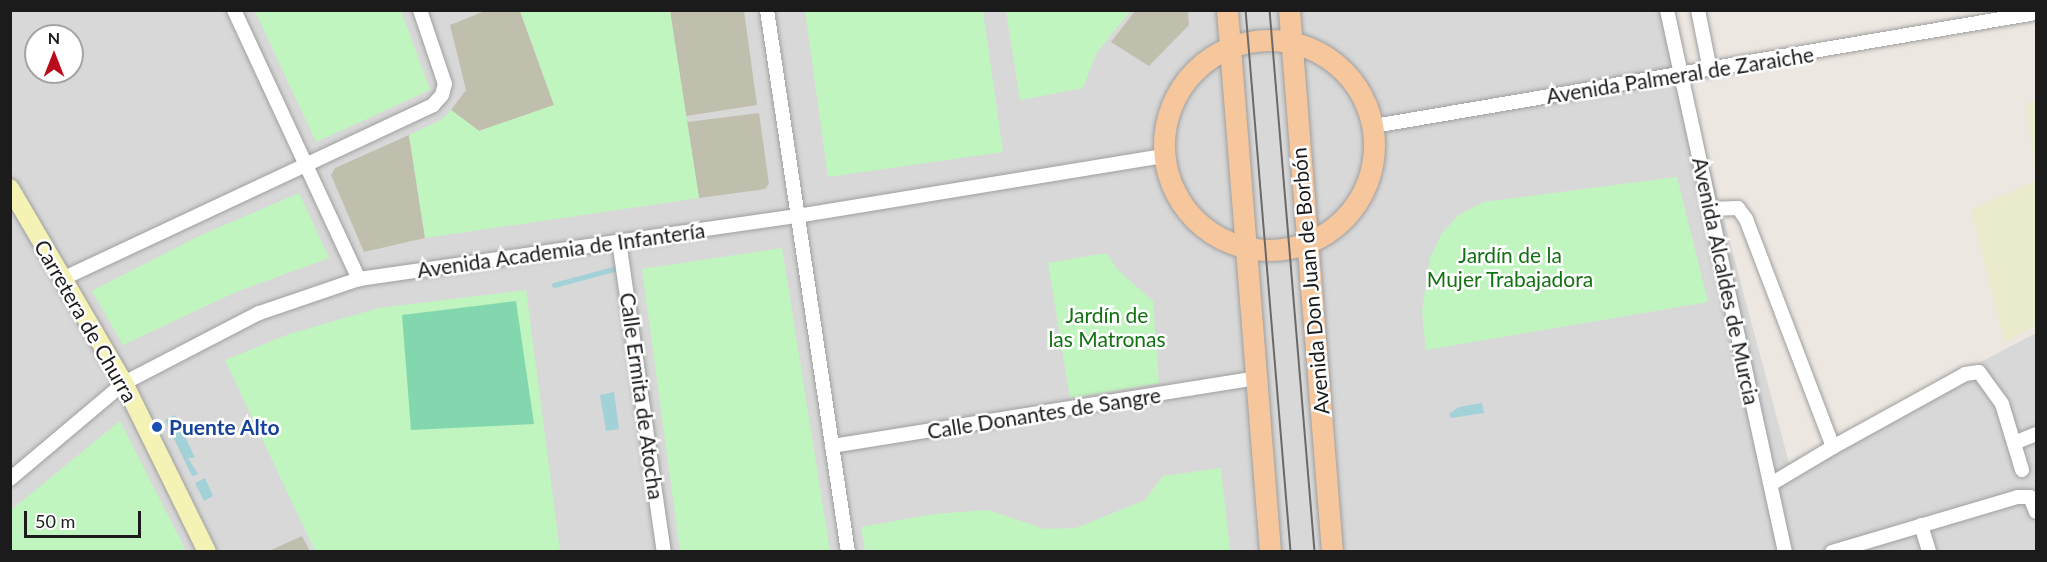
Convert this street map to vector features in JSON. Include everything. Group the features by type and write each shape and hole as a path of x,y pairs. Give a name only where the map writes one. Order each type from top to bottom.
{"main road":[{"path":"1227,10 1270,552"},
{"name":"Avenida Don Juan de Borbón","path":"1289,10 1332,552"},
{"path":"1260,39 1291,41 1320,52 1345,71 1364,96 1374,126 1374,162 1362,196 1339,224 1309,243 1278,250 1246,248 1200,225 1175,194 1164,156 1166,122 1179,90 1201,64 1230,46 1260,39"}],"street":[{"path":"234,10 304,166 359,279"},
{"path":"62,279 433,105 442,95 445,84 420,10"},
{"path":"767,10 849,552"},
{"name":"Avenida Alcaldes de Murcia","path":"1667,10 1683,74 1785,552"},
{"path":"1698,10 1710,70"},
{"name":"Avenida Palmeral de Zaraiche","path":"1374,126 1987,24 2037,13"},
{"name":"Avenida Academia de Infantería","path":"10,479 124,383 259,313 359,279 797,216 1164,156"},
{"name":"Carretera de Churra","path":"10,188 124,383 207,552"},
{"path":"1711,209 1738,208 1746,219 1833,447"},
{"name":"Calle Ermita de Atocha","path":"619,241 664,552"},
{"path":"1771,484 1965,374 1979,372 2002,404 2022,470"},
{"name":"Calle Donantes de Sangre","path":"832,446 1256,378"},
{"path":"2014,443 2037,434"},
{"path":"1832,552 2018,497 2030,498 2037,512"},
{"path":"1921,525 1929,552"}],"shaded area":[{"path":"10,11 1668,11 1789,463 2036,333 2036,551 11,551"},
{"path":"485,11 520,11 554,105 479,131 451,110 466,90 450,25"},
{"path":"670,11 744,11 757,105 686,116"},
{"path":"1135,11 1188,11 1189,25 1149,66 1111,42"},
{"path":"759,113 769,184 765,189 699,198 687,122"},
{"path":"409,135 425,238 364,252 331,175 335,168"},
{"path":"302,536 310,551 269,551"}],"green space":[{"path":"1006,10 1130,11 1096,54 1083,88 1020,100"},
{"path":"255,11 401,11 430,90 316,142"},
{"path":"520,11 670,11 699,198 425,238 409,135 441,120 451,110 479,131 554,105"},
{"path":"805,11 983,11 1003,152 828,177"},
{"path":"2036,100 2036,178 2026,104"},
{"name":"Jardín de la Mujer Trabajadora","path":"1677,177 1708,302 1426,350 1422,311 1430,258 1442,233 1459,215 1483,202"},
{"path":"2036,180 2036,325 2005,343 1971,210"},
{"path":"299,193 329,258 236,292 123,345 92,291 197,237"},
{"path":"782,248 830,551 680,551 642,269"},
{"name":"Jardín de las Matronas","path":"1106,253 1119,271 1153,301 1159,383 1070,398 1048,263"},
{"path":"526,290 560,551 315,551 225,360 289,334 379,308"},
{"path":"516,301 534,424 411,430 402,315"},
{"path":"120,421 186,551 11,551 11,510"},
{"path":"1221,468 1230,551 865,551 861,527 934,514 988,510 1045,529 1076,528 1145,500 1163,476"}],"water":[{"path":"614,392 619,429 606,431 600,395"},
{"path":"1482,403 1484,413 1451,418 1449,414 1459,407"},
{"path":"175,415 195,458 188,458 198,474 192,476 165,420"},
{"path":"205,478 213,496 204,501 195,483"}],"waterway":[{"path":"554,285 621,267"}],"tram line":[{"path":"1246,10 1291,552"},
{"path":"1270,10 1315,552"}],"place":[{"name":"Puente Alto","path":"157,427"}]}
